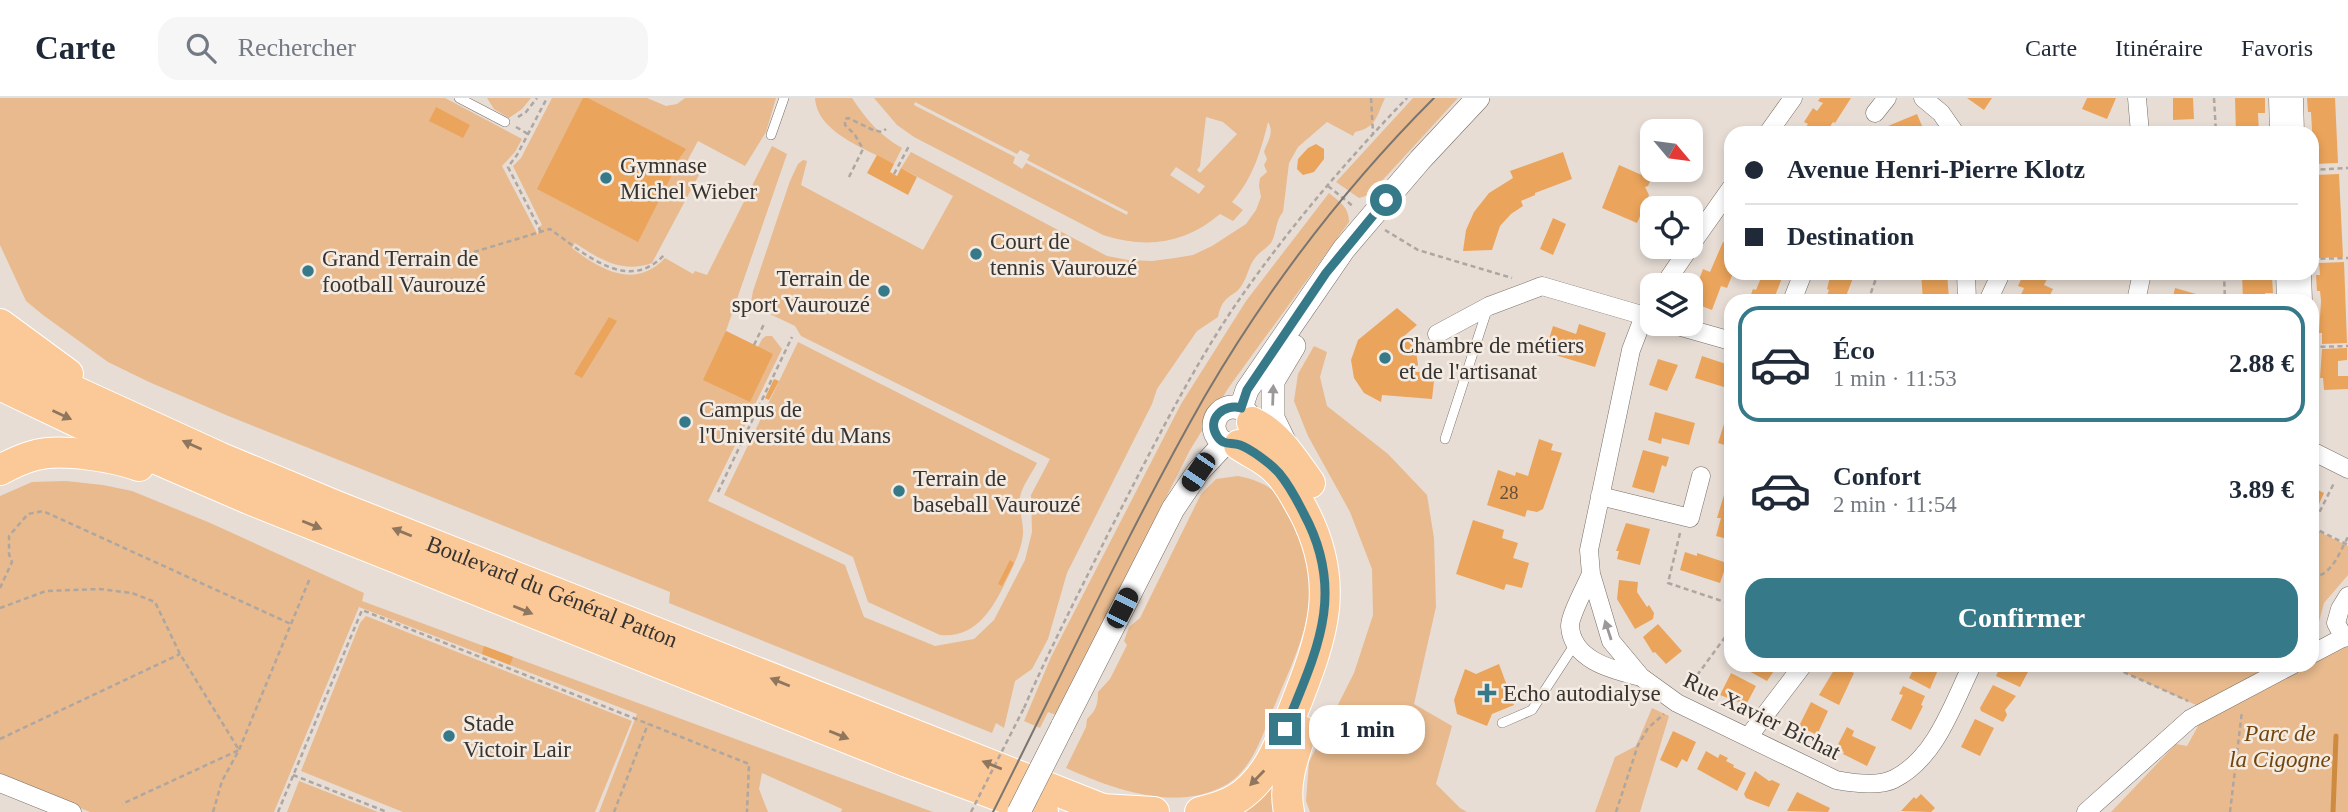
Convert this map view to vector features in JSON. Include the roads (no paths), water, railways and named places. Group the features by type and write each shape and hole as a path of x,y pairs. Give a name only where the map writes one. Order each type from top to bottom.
{"highway":[{"path":"0,324 122,414"},
{"name":"Boulevard du Général Patton","path":"0,357 122,414 334,505 1106,810 1154,812"},
{"name":"Boulevard du Général Patton","path":"0,386 138,451 249,499 907,762 1043,812"},
{"path":"1200,812 1236,799 1266,769 1308,673 1320,633 1326,596 1325,570 1314,531 1278,471 1259,455 1239,430 1260,426 1281,444 1311,484 1334,532 1345,568 1346,594 1337,641 1291,762 1287,801 1289,812"},
{"path":"0,470 37,454 102,456 128,462 219,499 249,499"},
{"path":"907,762 941,787 1003,812"}],"street":[{"path":"1019,812 1173,509 1198,472 1239,430 1247,390 1326,273 1369,219 1478,98"},
{"path":"1773,126 1793,98"},
{"path":"1875,113 1886,98"},
{"path":"1923,98 1941,113 1950,126"},
{"path":"2137,98 2139,126"},
{"path":"2278,98 2279,126"},
{"path":"2294,98 2295,126"},
{"path":"1703,232 1724,209"},
{"path":"1293,459 1273,418 1273,381 1296,342 1326,273"},
{"path":"1437,334 1489,306 1542,286 1640,310"},
{"name":"Rue Xavier Bichat","path":"1640,331 1631,350 1589,551 1591,574 1611,641 1642,677 1677,703 1836,780 1858,784 1893,780 1915,764 1936,738 1969,672"},
{"path":"1703,333 1724,339"},
{"path":"2319,455 2345,468"},
{"path":"1600,496 1690,518 1701,476"},
{"name":"Rue Xavier Bichat","path":"1591,574 1570,624 1575,644 1589,658 1609,668 1642,677"},
{"path":"2319,650 2346,637 2336,623 2348,596"},
{"path":"1749,736 1798,672"},
{"path":"2086,812 2190,719 2279,672"},
{"path":"0,783 72,812"}],"lane":[{"path":"458,98 505,122"},
{"path":"771,135 784,98"},
{"path":"1445,439 1489,306"},
{"path":"1502,723 1532,710 1575,644"}],"waterway":[{"path":"2333,812 2336,736"}],"tram line":[{"path":"993,812 1149,498 1229,356 1282,278 1339,203 1434,98"}],"place":[{"name":"Gymnase Michel Wieber","path":"606,178"},
{"name":"Court de tennis Vaurouzé","path":"976,254"},
{"name":"Grand Terrain de football Vaurouzé","path":"308,271"},
{"name":"Terrain de sport Vaurouzé","path":"884,291"},
{"name":"Chambre de métiers et de l'artisanat","path":"1385,358"},
{"name":"Campus de l'Université du Mans","path":"685,422"},
{"name":"Terrain de baseball Vaurouzé","path":"899,491"},
{"name":"Echo autodialyse","path":"1487,693"},
{"name":"Stade Victoir Lair","path":"449,736"}],"park label":[{"name":"Parc de la Cigogne","path":"2280,746"}]}
